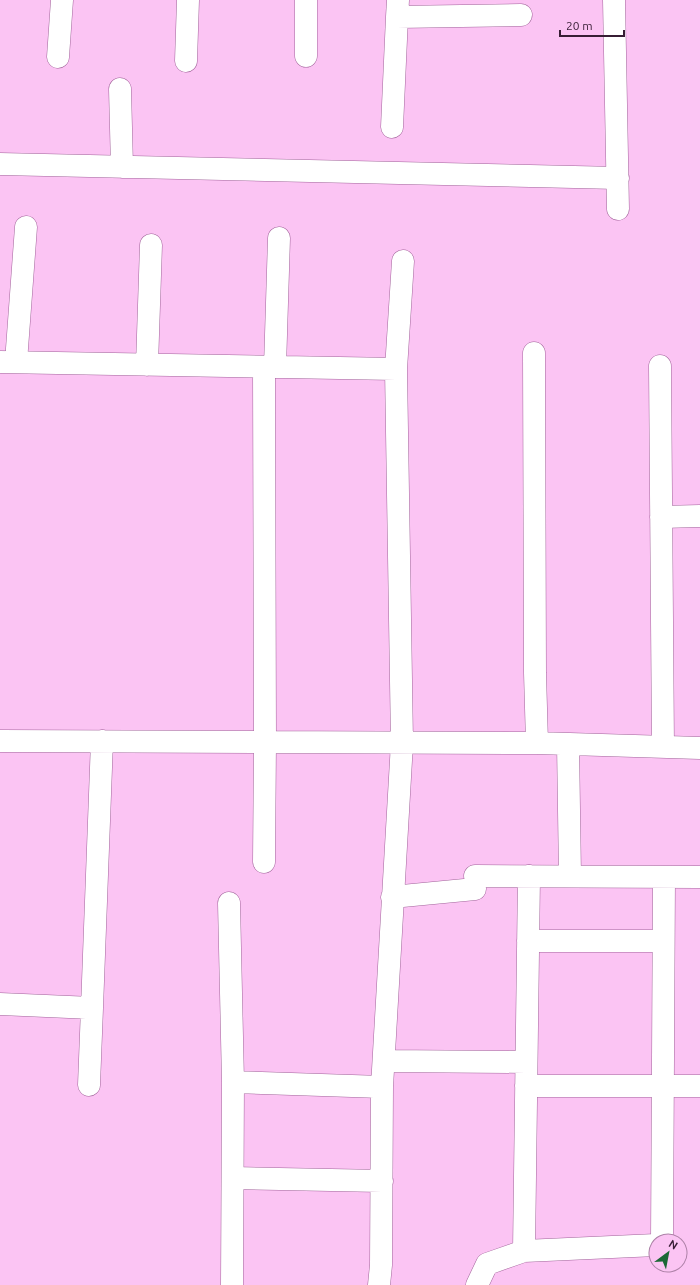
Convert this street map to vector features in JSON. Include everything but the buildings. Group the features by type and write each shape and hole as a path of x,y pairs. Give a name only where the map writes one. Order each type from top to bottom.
{"street":[{"path":"58,57 62,0"},
{"path":"186,61 188,0"},
{"path":"306,0 306,56"},
{"path":"614,0 618,209"},
{"path":"392,127 398,9 521,15"},
{"path":"120,89 122,167"},
{"path":"0,164 618,178"},
{"path":"26,227 8,362 396,369"},
{"path":"264,862 270,367 279,238"},
{"path":"147,364 150,245"},
{"path":"379,1285 381,1265 382,1087 402,743 396,369 403,261"},
{"path":"534,353 535,674 537,743"},
{"path":"660,366 663,747"},
{"path":"662,517 700,516"},
{"path":"0,741 537,743 700,748"},
{"path":"88,1085 102,741"},
{"path":"568,744 570,876"},
{"path":"392,897 475,882 529,876 700,877"},
{"path":"524,1251 529,876"},
{"path":"662,1233 664,877"},
{"path":"228,902 233,1082 234,1178 232,1285"},
{"path":"528,941 663,941"},
{"path":"0,1004 92,1008"},
{"path":"384,1061 526,1062"},
{"path":"233,1082 382,1087"},
{"path":"526,1086 700,1086"},
{"path":"234,1178 382,1181"},
{"path":"477,1285 487,1264 524,1251 648,1245"}]}
